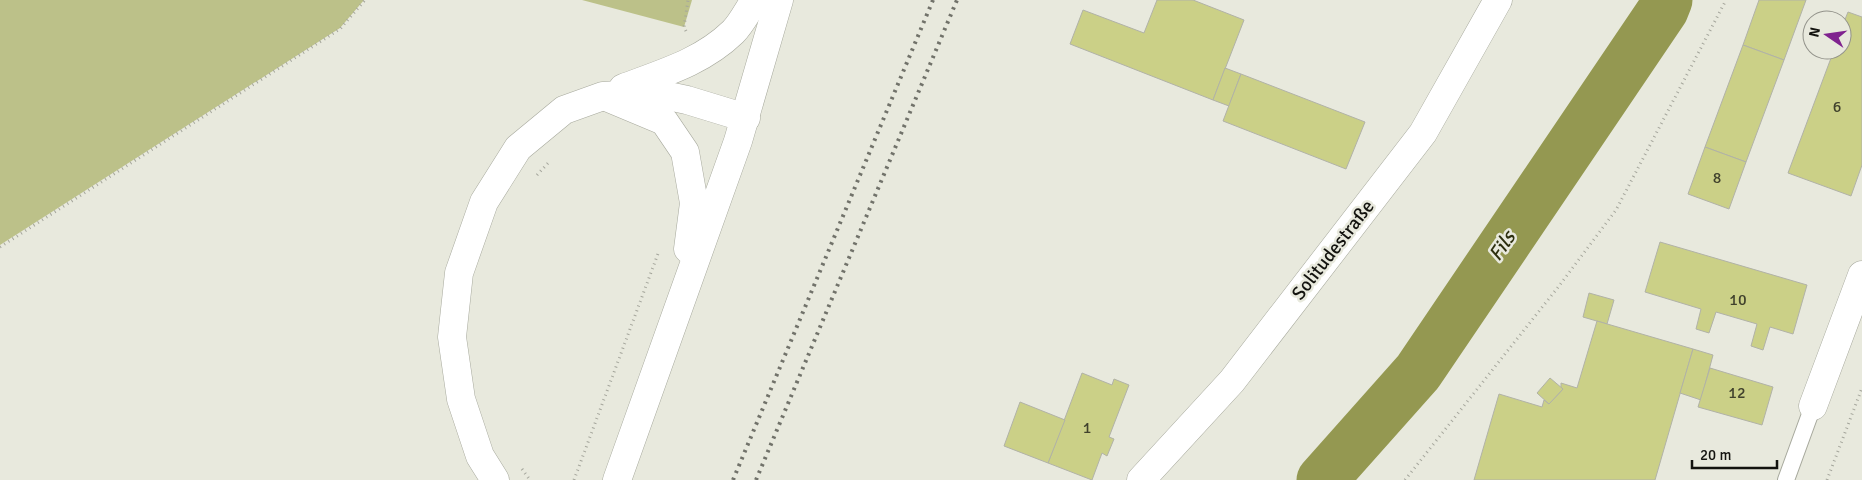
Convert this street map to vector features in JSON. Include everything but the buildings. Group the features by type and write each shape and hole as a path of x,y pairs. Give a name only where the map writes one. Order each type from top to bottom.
{"main road":[{"path":"495,480 480,456 461,399 452,336 459,273 484,202 518,148 564,110 691,63 713,49 735,31 755,0"},
{"path":"617,480 746,118 779,0"},
{"name":"Solitudestraße","path":"1141,480 1232,381 1423,133 1498,0"},
{"path":"603,96 654,94 687,100 746,118"},
{"path":"603,96 664,122 685,152 694,203 682,300"},
{"path":"1813,406 1862,275"}],"lane":[{"path":"1786,480 1813,406"}],"path":[{"path":"0,247 340,29 366,0"},
{"path":"688,0 684,28 688,34"},
{"path":"1405,480 1560,286 1616,210 1726,0"},
{"path":"536,176 553,158"},
{"path":"574,480 660,248"},
{"path":"1827,480 1862,388"}],"green space":[{"path":"0,0 364,0 340,28 0,245"},
{"path":"582,0 692,0 684,27"}],"waterway":[{"name":"Fils","path":"1322,480 1418,372 1663,10 1667,0"}],"railway":[{"path":"733,480 933,0"},
{"path":"756,480 957,0"}]}
